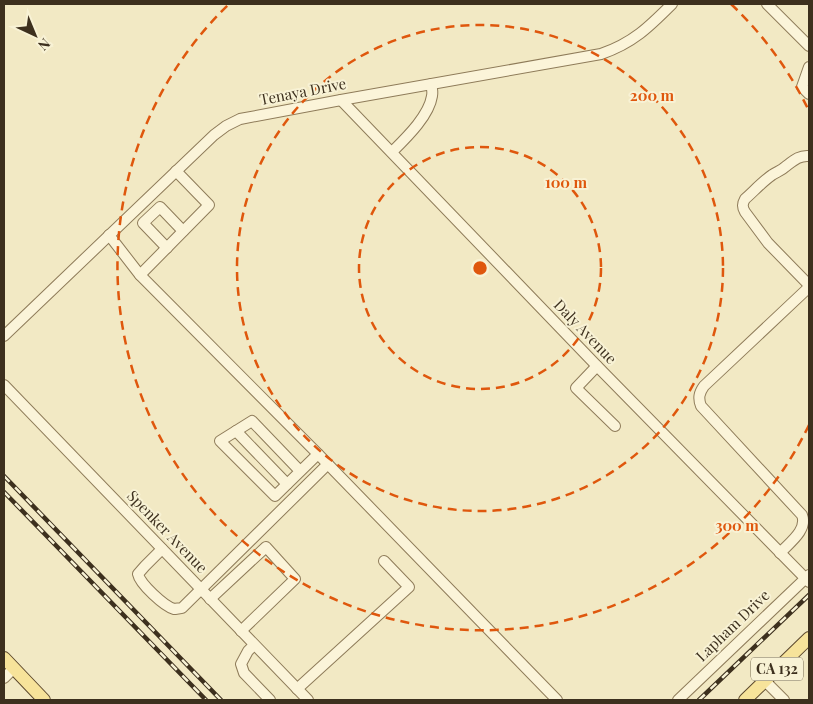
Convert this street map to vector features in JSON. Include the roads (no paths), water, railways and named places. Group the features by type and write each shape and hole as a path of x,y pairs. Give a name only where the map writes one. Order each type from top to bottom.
{"main road":[{"name":"CA 132","path":"745,700 809,638"},
{"path":"4,658 44,700"}],"street":[{"name":"Tenaya Drive","path":"4,336 214,134 240,119 601,54 626,44 639,35 652,25 672,4"},
{"path":"767,4 809,46"},
{"path":"809,67 802,87 809,94"},
{"path":"392,152 406,139 430,106 433,93 432,84"},
{"name":"Daly Avenue","path":"341,100 597,366 780,553 808,578"},
{"path":"780,553 801,529 804,520 802,515 701,406 699,399 700,392 704,386 808,287 807,283 768,243 745,212 742,203 772,175 799,157 809,156"},
{"path":"140,275 209,205 176,171"},
{"path":"167,248 144,223 160,207 183,231"},
{"path":"109,235 140,275 328,464 557,700"},
{"path":"597,366 576,388 615,426"},
{"name":"Spenker Avenue","path":"4,385 301,696"},
{"path":"300,471 252,421 220,441 275,496 318,454"},
{"path":"236,431 288,484"},
{"path":"162,549 138,574 139,580 167,606 174,609 182,608 328,464"},
{"path":"241,631 295,579 255,536"},
{"path":"210,599 266,547"},
{"path":"301,696 408,587 384,561"},
{"name":"Lapham Drive","path":"678,700 808,578"},
{"path":"254,645 248,651 241,664 244,673 270,700"},
{"path":"4,678 14,668"},
{"path":"765,681 784,700"}],"railway":[{"path":"4,476 221,700"},
{"path":"4,492 206,700"},
{"path":"699,700 809,595"}]}
